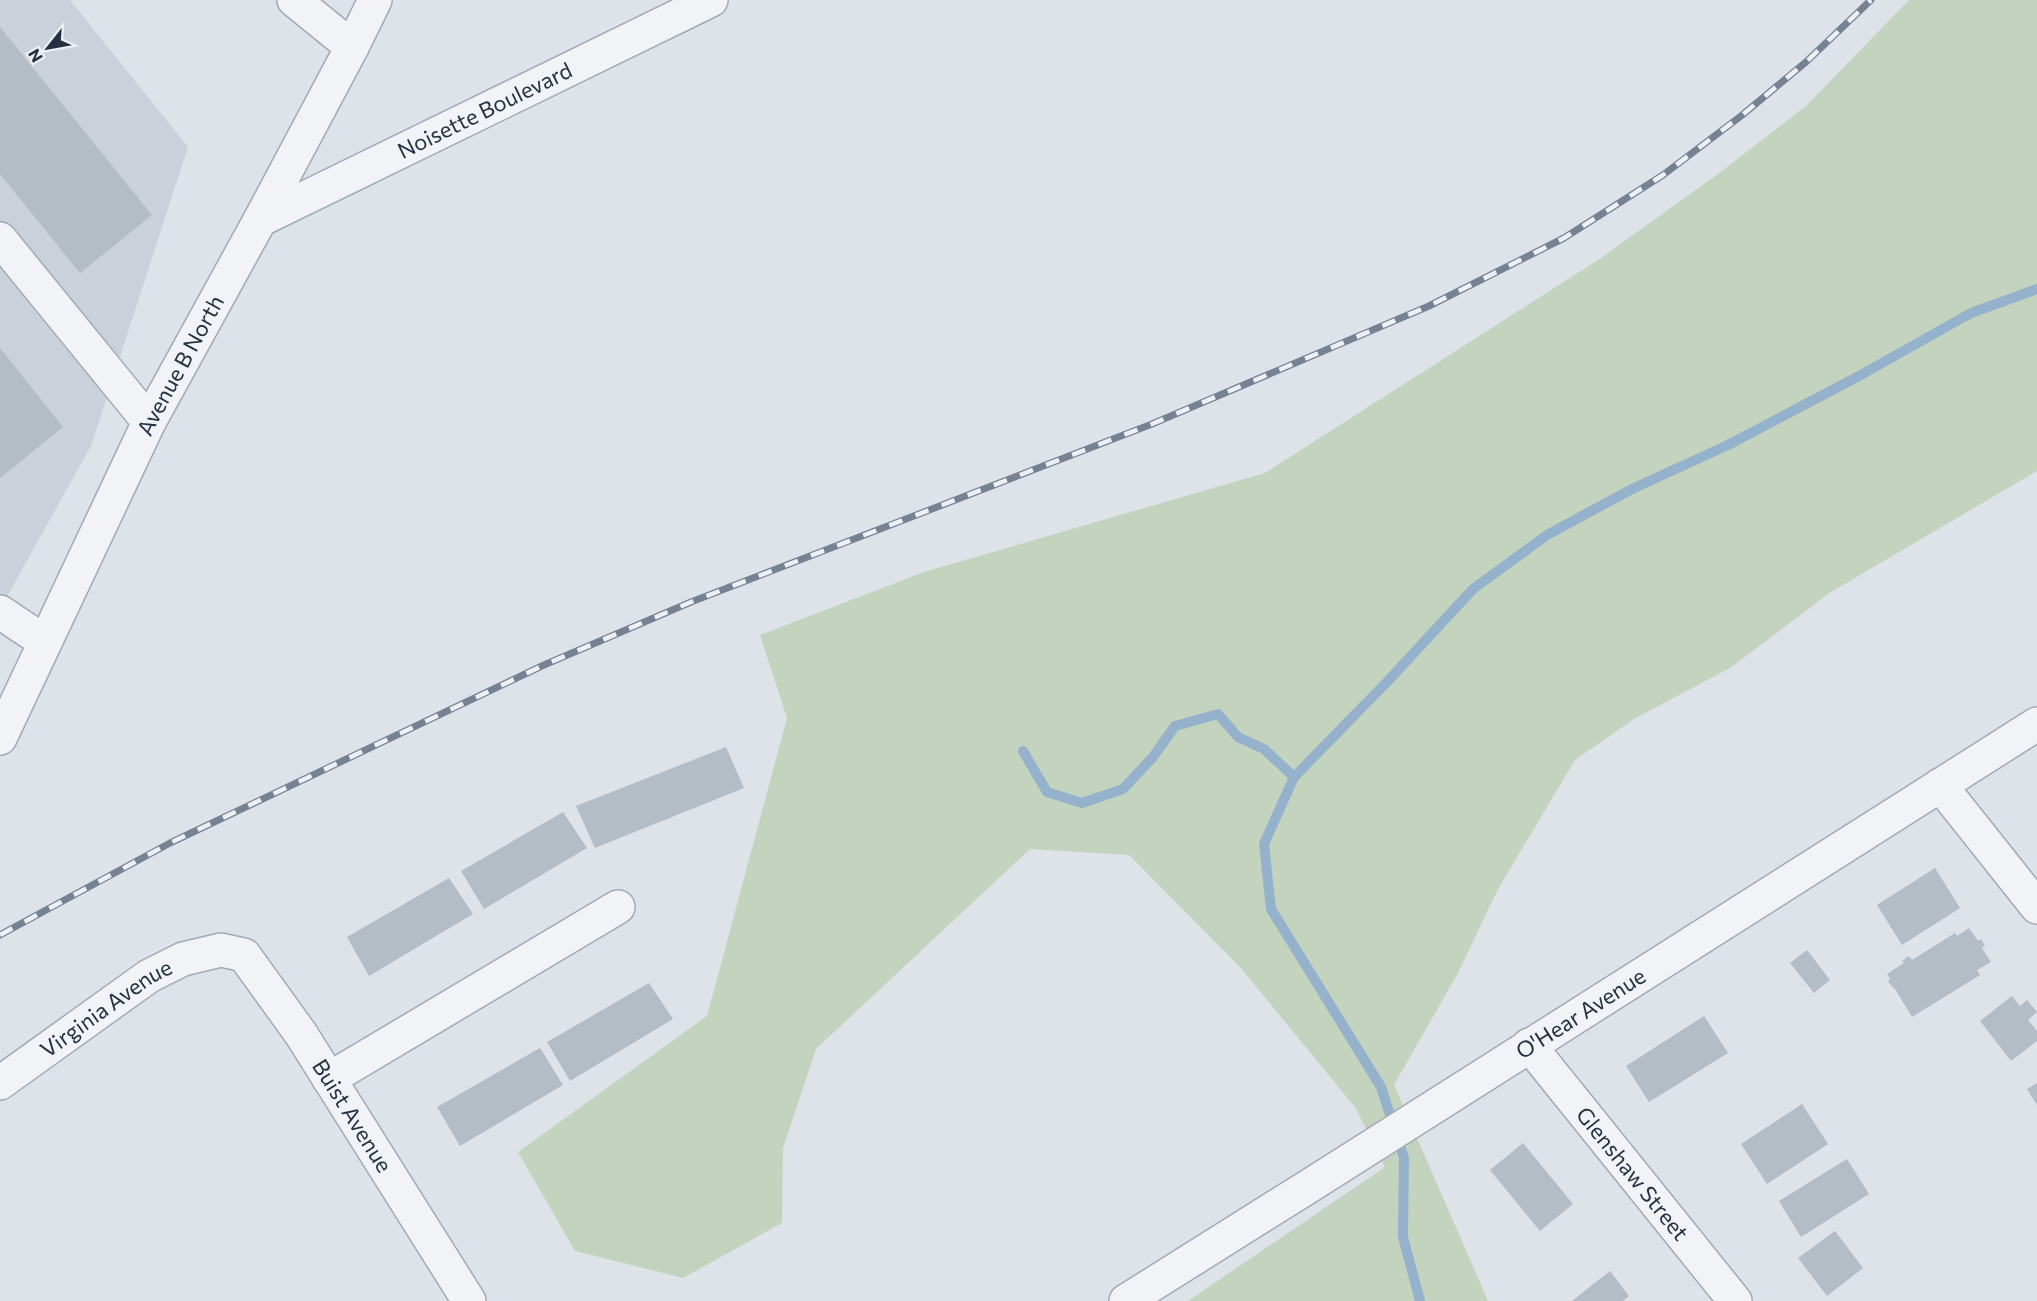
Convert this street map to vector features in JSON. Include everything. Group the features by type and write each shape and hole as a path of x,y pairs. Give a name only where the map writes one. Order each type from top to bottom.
{"street":[{"path":"294,0 352,47"},
{"name":"Avenue B North","path":"3,724 45,642 149,422 260,220 375,0"},
{"name":"Noisette Boulevard","path":"260,220 711,0"},
{"path":"0,239 149,422"},
{"path":"0,612 45,642"},
{"name":"O'Hear Avenue","path":"1126,1301 1409,1124 1529,1045 2037,724"},
{"path":"1940,785 2037,907"},
{"path":"329,1079 618,907"},
{"name":"Buist Avenue","path":"221,950 244,955 301,1034 469,1301"},
{"name":"Virginia Avenue","path":"0,1083 149,976 183,959 221,950"},
{"name":"Glenshaw Street","path":"1529,1045 1735,1301"}],"shaded area":[{"path":"0,0 70,0 188,147 91,446 0,609"}],"green space":[{"path":"1909,0 2037,0 2037,471 1831,592 1730,668 1634,719 1575,760 1498,889 1458,973 1394,1085 1488,1301 1188,1301 1385,1167 1355,1107 1239,966 1129,855 1030,849 816,1049 783,1148 782,1223 683,1278 575,1251 518,1152 707,1016 787,718 760,635 924,572 1265,473 1598,260 1718,174 1807,105"}],"building":[{"path":"0,27 152,215 80,273 0,174"},
{"path":"0,348 63,427 0,478"},
{"path":"726,747 744,788 595,848 576,806"},
{"path":"563,812 587,848 484,909 461,871"},
{"path":"1935,868 1960,908 1902,945 1877,905"},
{"path":"449,878 473,914 369,976 347,937"},
{"path":"1969,928 1978,941 1981,939 1985,946 1982,948 1991,962 1977,970 1980,975 1912,1017 1895,989 1888,982 1890,978 1887,974 1904,963 1902,961 1909,956 1912,960 1955,933 1957,936"},
{"path":"1807,950 1830,980 1814,993 1790,963"},
{"path":"649,983 673,1019 570,1081 547,1042"},
{"path":"2012,996 2020,1006 2027,1000 2037,1012 2028,1020 2037,1031 2037,1041 2011,1061 1980,1021"},
{"path":"1704,1016 1728,1053 1649,1102 1626,1066"},
{"path":"540,1048 563,1085 460,1146 437,1107"},
{"path":"2037,1083 2037,1105 2027,1089"},
{"path":"1802,1104 1828,1144 1767,1184 1741,1144"},
{"path":"1523,1143 1573,1204 1540,1231 1490,1170"},
{"path":"1847,1159 1869,1194 1801,1237 1779,1201"},
{"path":"1835,1231 1863,1268 1827,1296 1798,1258"},
{"path":"1610,1271 1629,1296 1623,1301 1572,1301"}],"waterway":[{"path":"1420,1301 1403,1237 1404,1158 1381,1087 1271,909 1264,844 1294,777 1386,683 1473,589 1547,535 1632,489 1728,445 1859,376 1971,313 2037,289"},
{"path":"1023,751 1047,792 1082,803 1123,789 1153,757 1175,726 1218,714 1238,737 1264,749 1294,777"}],"railway":[{"path":"0,935 170,843 544,665 691,602 1152,424 1429,306 1564,238 1663,175 1741,116 1806,62 1871,0"}]}
